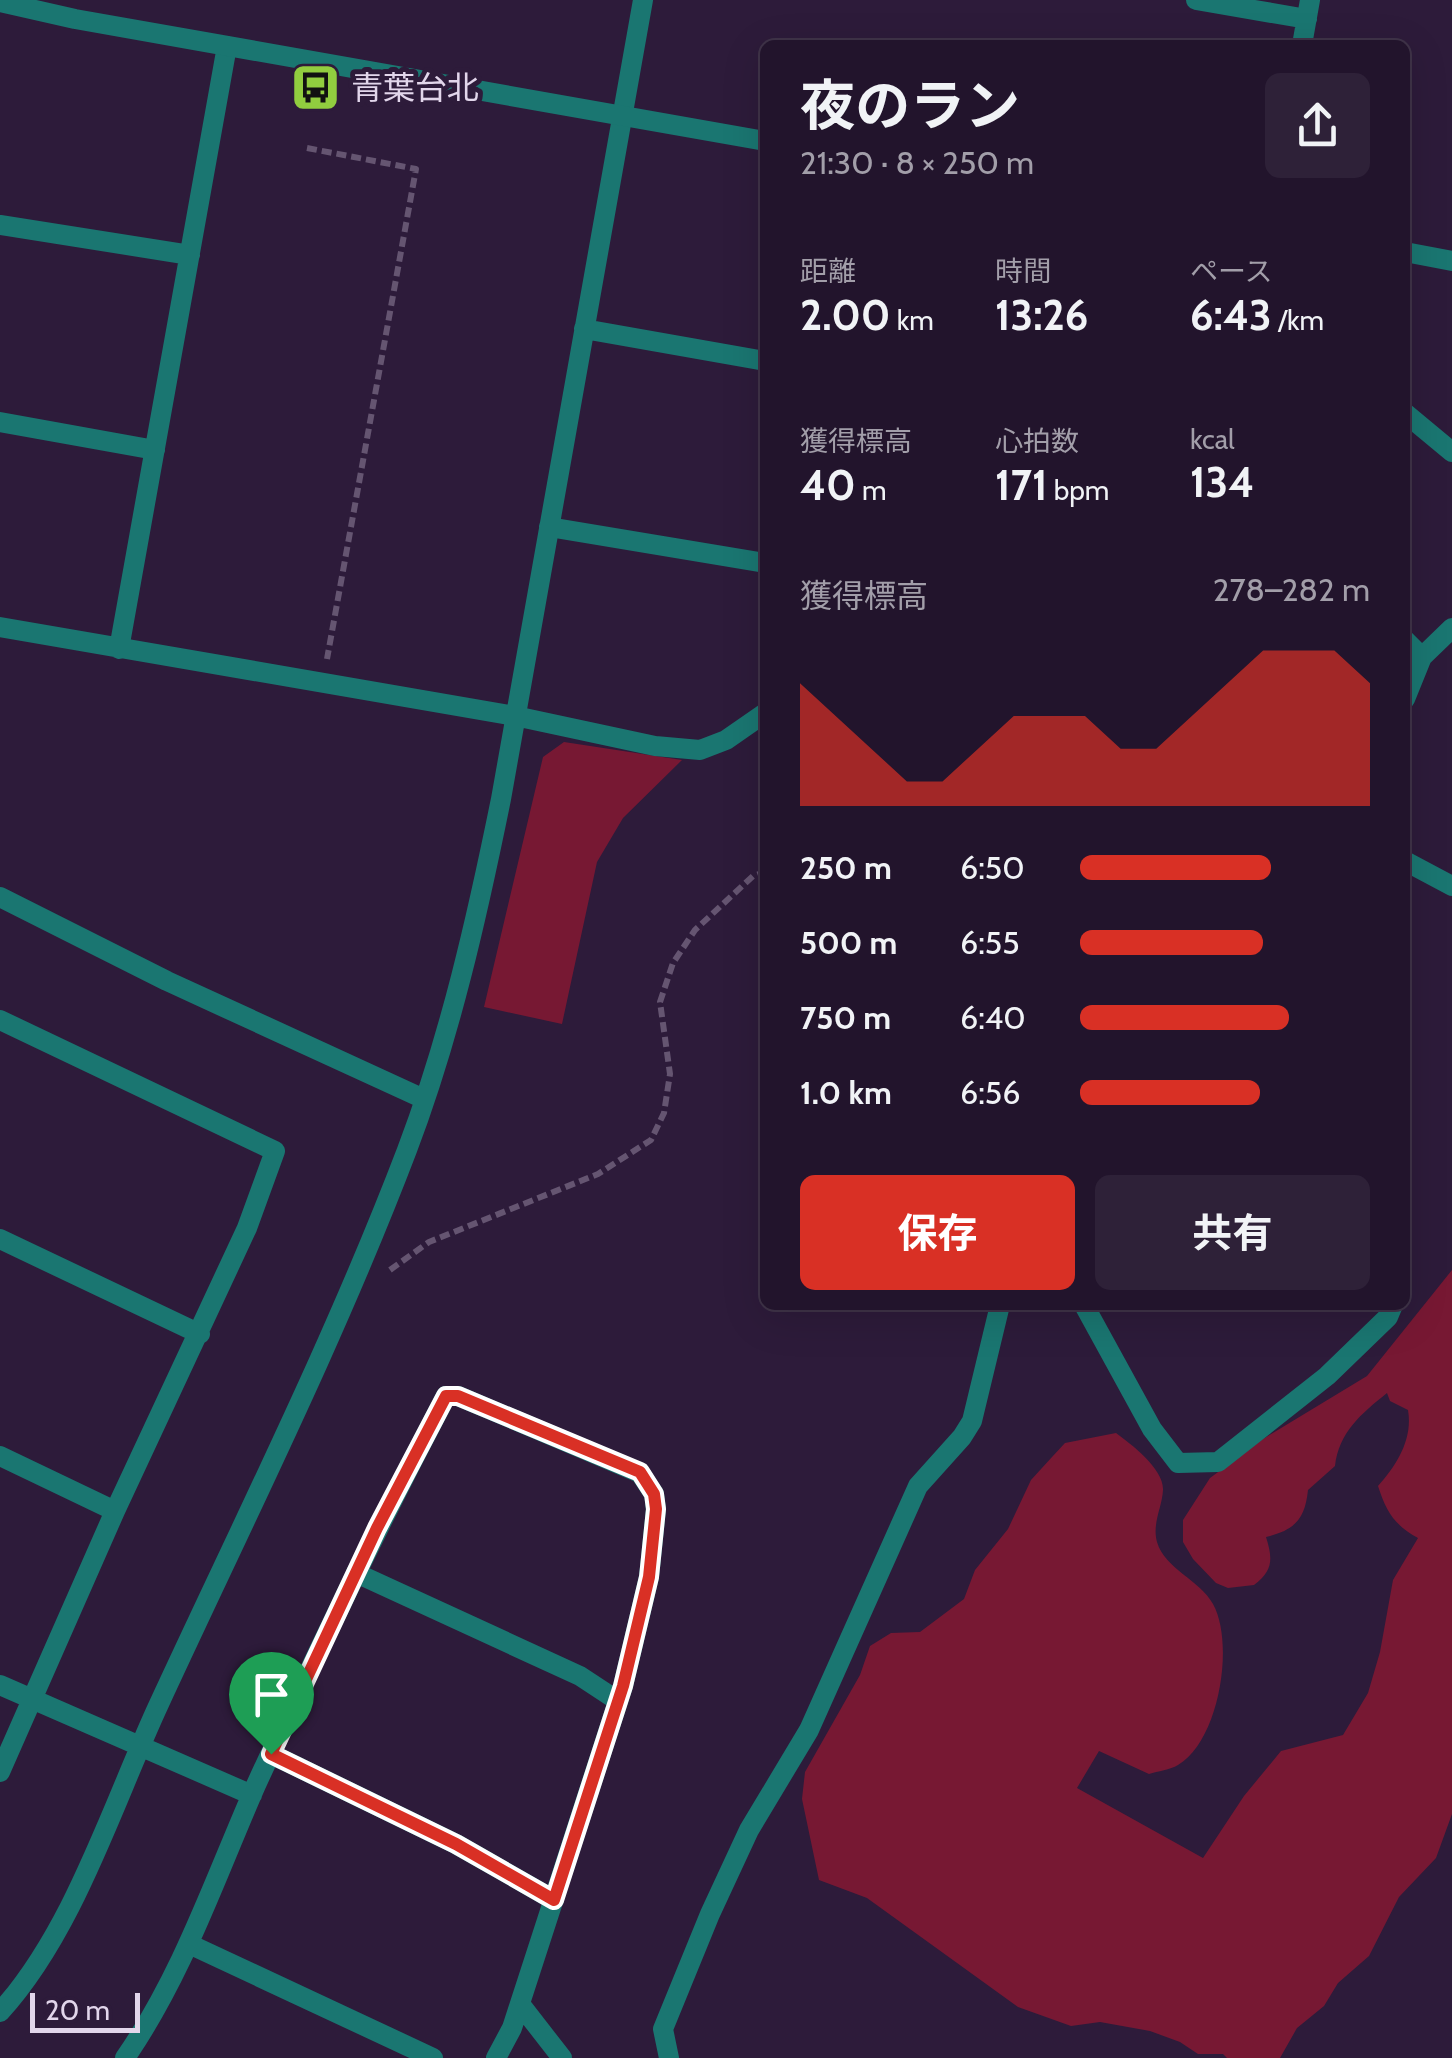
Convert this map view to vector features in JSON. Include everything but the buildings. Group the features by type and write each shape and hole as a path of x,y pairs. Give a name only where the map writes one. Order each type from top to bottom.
{"street":[{"path":"0,2012 41,1961 65,1916 139,1746 331,1331 402,1164 424,1099 478,911 642,0"},
{"path":"1196,0 1308,10 1303,40"},
{"path":"0,2 76,19 760,139"},
{"path":"119,648 227,46"},
{"path":"0,225 190,255"},
{"path":"1410,253 1452,261"},
{"path":"584,330 760,360"},
{"path":"1410,417 1452,452"},
{"path":"0,422 155,450"},
{"path":"549,527 760,562"},
{"path":"0,627 515,716 655,746 700,750 726,740 760,716"},
{"path":"1410,687 1422,658 1452,628"},
{"path":"1410,645 1422,658"},
{"path":"1410,864 1452,886"},
{"path":"0,898 167,982 424,1099"},
{"path":"0,1020 275,1151 247,1228 0,1772"},
{"path":"0,1239 200,1334"},
{"path":"669,2058 664,2028 710,1914 749,1830 810,1730 918,1486 962,1438 972,1421 999,1310"},
{"path":"1087,1310 1152,1429 1178,1463 1218,1462 1327,1376 1391,1310"},
{"path":"125,2058 170,1986 252,1795 356,1572 446,1396 458,1396 640,1472 654,1494 656,1509 649,1577 618,1700 512,2028 496,2058"},
{"path":"0,1456 116,1511"},
{"path":"356,1572 580,1676 618,1700"},
{"path":"0,1685 252,1795"},
{"path":"271,1754 456,1844 554,1900"},
{"path":"189,1944 433,2058"},
{"path":"520,2004 562,2058"}],"path":[{"path":"307,148 416,169 323,683"},
{"path":"390,1270 429,1242 598,1174 651,1140 664,1113 670,1074 660,1002 673,963 695,930 760,874"}],"shaded area":[{"path":"564,742 682,760 623,818 597,862 562,1024 484,1007 543,757"},
{"path":"1452,1270 1452,1814 1436,1858 1399,1897 1369,1956 1338,1983 1324,2006 1297,2028 1280,2058 1198,2054 1180,2042 1150,2031 1100,2022 1071,2026 1018,2007 867,1898 819,1880 802,1799 805,1772 860,1675 870,1646 891,1633 920,1632 964,1599 975,1570 1008,1529 1031,1480 1065,1443 1116,1433 1153,1466 1163,1490 1157,1542 1167,1560 1213,1604 1223,1643 1213,1714 1192,1753 1175,1767 1149,1774 1099,1751 1077,1788 1203,1858 1244,1796 1281,1751 1343,1735 1368,1693 1393,1580 1418,1538 1392,1516 1378,1486 1402,1451 1408,1431 1408,1410 1390,1401 1387,1393 1353,1425 1341,1443 1335,1466 1308,1490 1297,1522 1266,1537 1270,1564 1254,1585 1228,1588 1216,1583 1183,1542 1183,1520 1210,1478 1263,1439 1367,1376"}],"place":[{"name":"青葉台北","path":"316,87"}],"route":[{"path":"446,1396 458,1396 640,1472 654,1494 656,1509 649,1577 623,1686 554,1900 456,1844 271,1754 377,1528 446,1396"}]}
